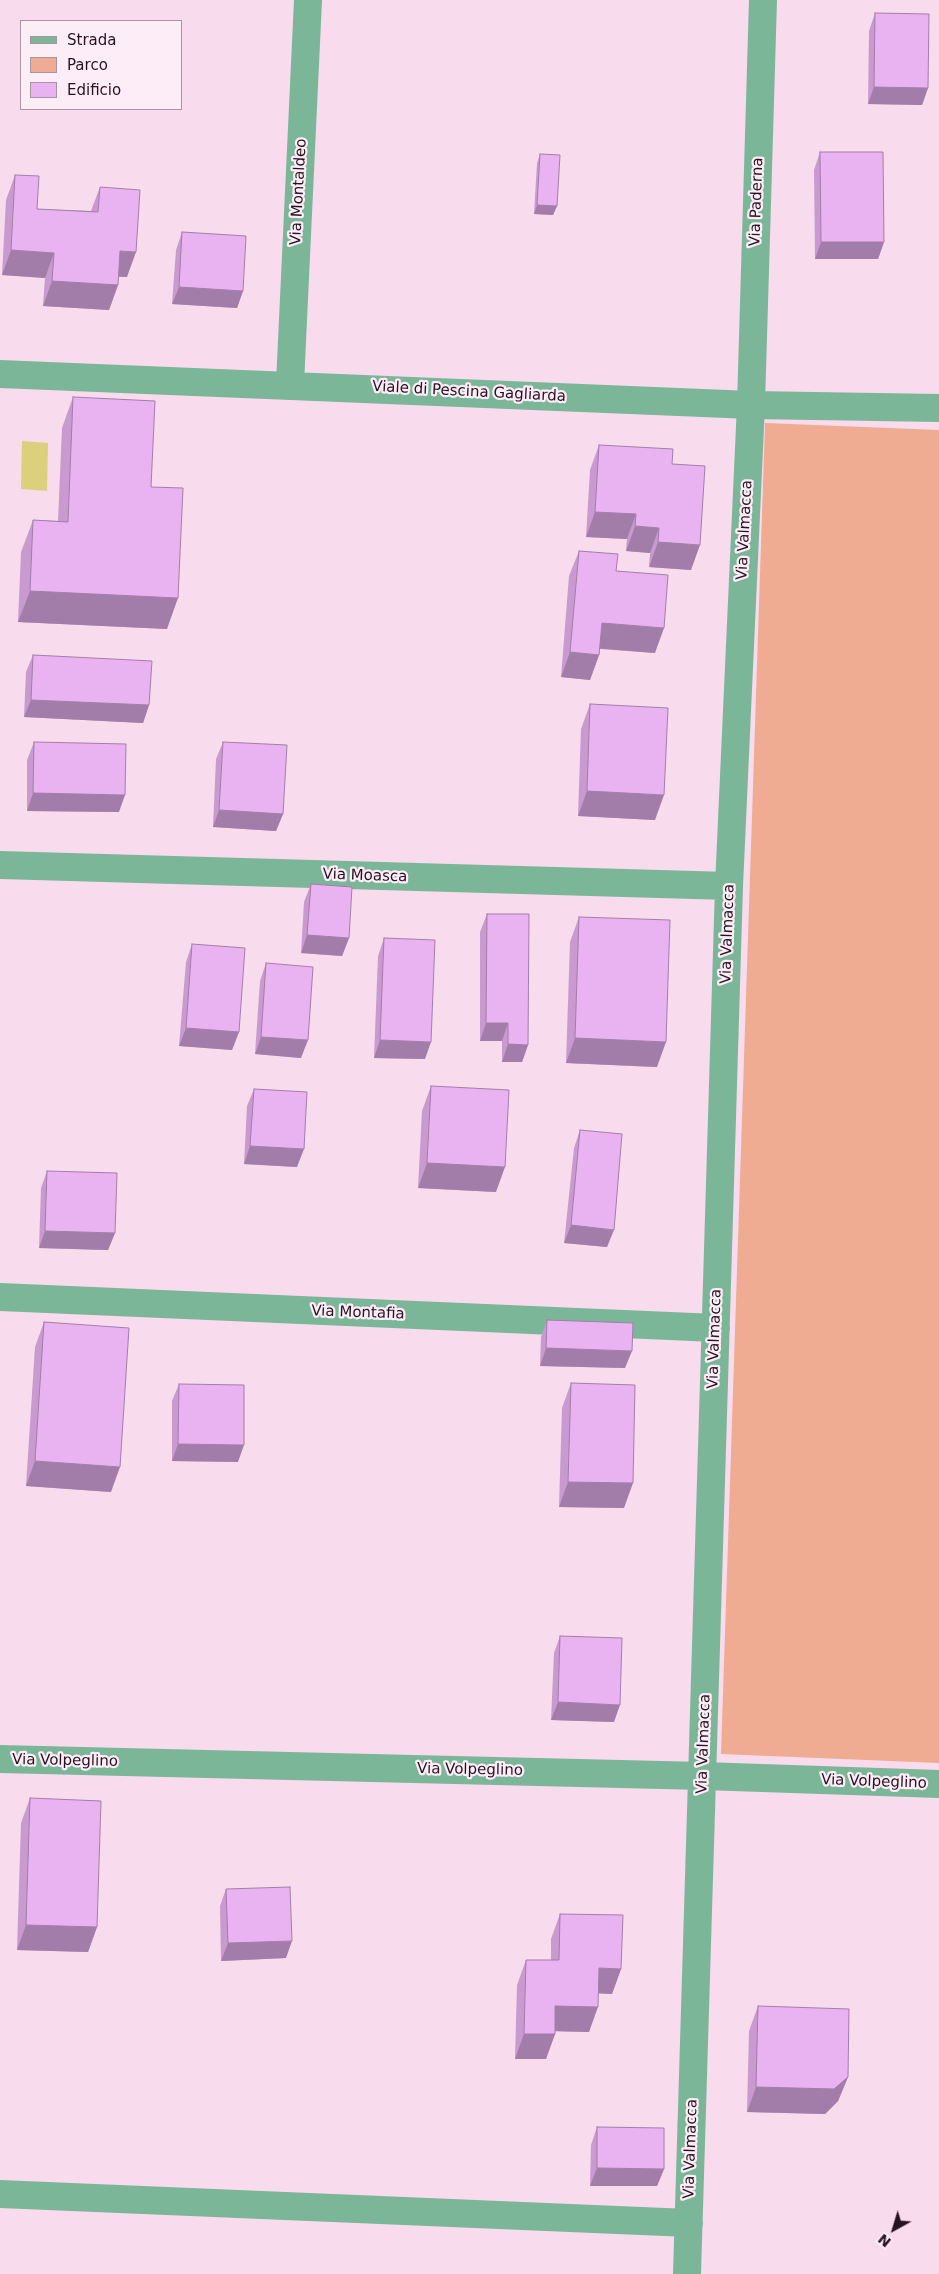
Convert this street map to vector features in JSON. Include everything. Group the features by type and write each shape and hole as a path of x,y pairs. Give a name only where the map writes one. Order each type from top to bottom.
{"street":[{"name":"Via Montaldeo","path":"290,384 308,0"},
{"name":"Via Paderna","path":"751,405 763,0"},
{"name":"Viale di Pescina Gagliarda","path":"0,374 290,384 751,405 939,408"},
{"name":"Via Valmacca","path":"687,2274 704,1776 729,886 751,405"},
{"name":"Via Moasca","path":"0,865 729,886"},
{"name":"Via Montafia","path":"0,1298 716,1328"},
{"name":"Via Volpeglino","path":"0,1759 704,1776 939,1784"},
{"path":"0,2194 689,2223"}],"green space":[{"path":"765,423 939,430 939,1763 721,1754"}],"shaded area":[{"path":"22,441 48,443 47,491 21,489"}],"building":[{"path":"875,13 929,14 928,88 874,87"},
{"path":"820,152 883,152 884,242 821,242"},
{"path":"540,154 560,155 557,206 537,205"},
{"path":"15,175 39,176 37,209 98,212 100,187 140,190 136,252 120,251 118,285 52,281 54,253 11,250"},
{"path":"182,232 246,236 243,291 179,287"},
{"path":"73,397 155,401 151,487 183,488 178,598 30,591 33,520 68,522"},
{"path":"599,445 673,449 672,464 705,466 700,545 658,542 659,528 635,526 636,514 595,512"},
{"path":"579,551 618,554 616,571 668,575 664,628 602,623 599,655 570,652"},
{"path":"33,655 152,661 149,705 31,700"},
{"path":"590,704 668,708 664,795 587,791"},
{"path":"34,742 126,744 125,795 33,793"},
{"path":"223,742 287,745 283,814 219,810"},
{"path":"311,884 352,887 349,938 307,935"},
{"path":"487,914 529,914 528,1045 508,1044 508,1023 486,1023"},
{"path":"579,917 670,920 666,1042 575,1038"},
{"path":"384,938 435,940 431,1042 380,1040"},
{"path":"192,944 245,948 239,1032 186,1028"},
{"path":"266,963 313,967 308,1040 261,1037"},
{"path":"431,1086 509,1090 505,1167 427,1163"},
{"path":"254,1089 307,1092 304,1149 250,1146"},
{"path":"580,1130 622,1134 614,1230 571,1225"},
{"path":"47,1171 117,1173 115,1233 45,1231"},
{"path":"547,1320 633,1323 632,1351 546,1348"},
{"path":"44,1322 129,1328 120,1467 35,1461"},
{"path":"571,1383 635,1385 633,1483 568,1482"},
{"path":"179,1384 244,1385 244,1445 178,1444"},
{"path":"560,1636 622,1638 620,1705 558,1702"},
{"path":"30,1798 101,1801 97,1927 26,1925"},
{"path":"290,1887 292,1941 228,1943 226,1889"},
{"path":"560,1914 623,1915 621,1969 599,1968 598,2007 555,2006 555,2034 524,2034 526,1960 559,1960"},
{"path":"758,2006 849,2009 848,2077 834,2089 756,2087"},
{"path":"597,2127 664,2128 664,2169 597,2168"}]}
